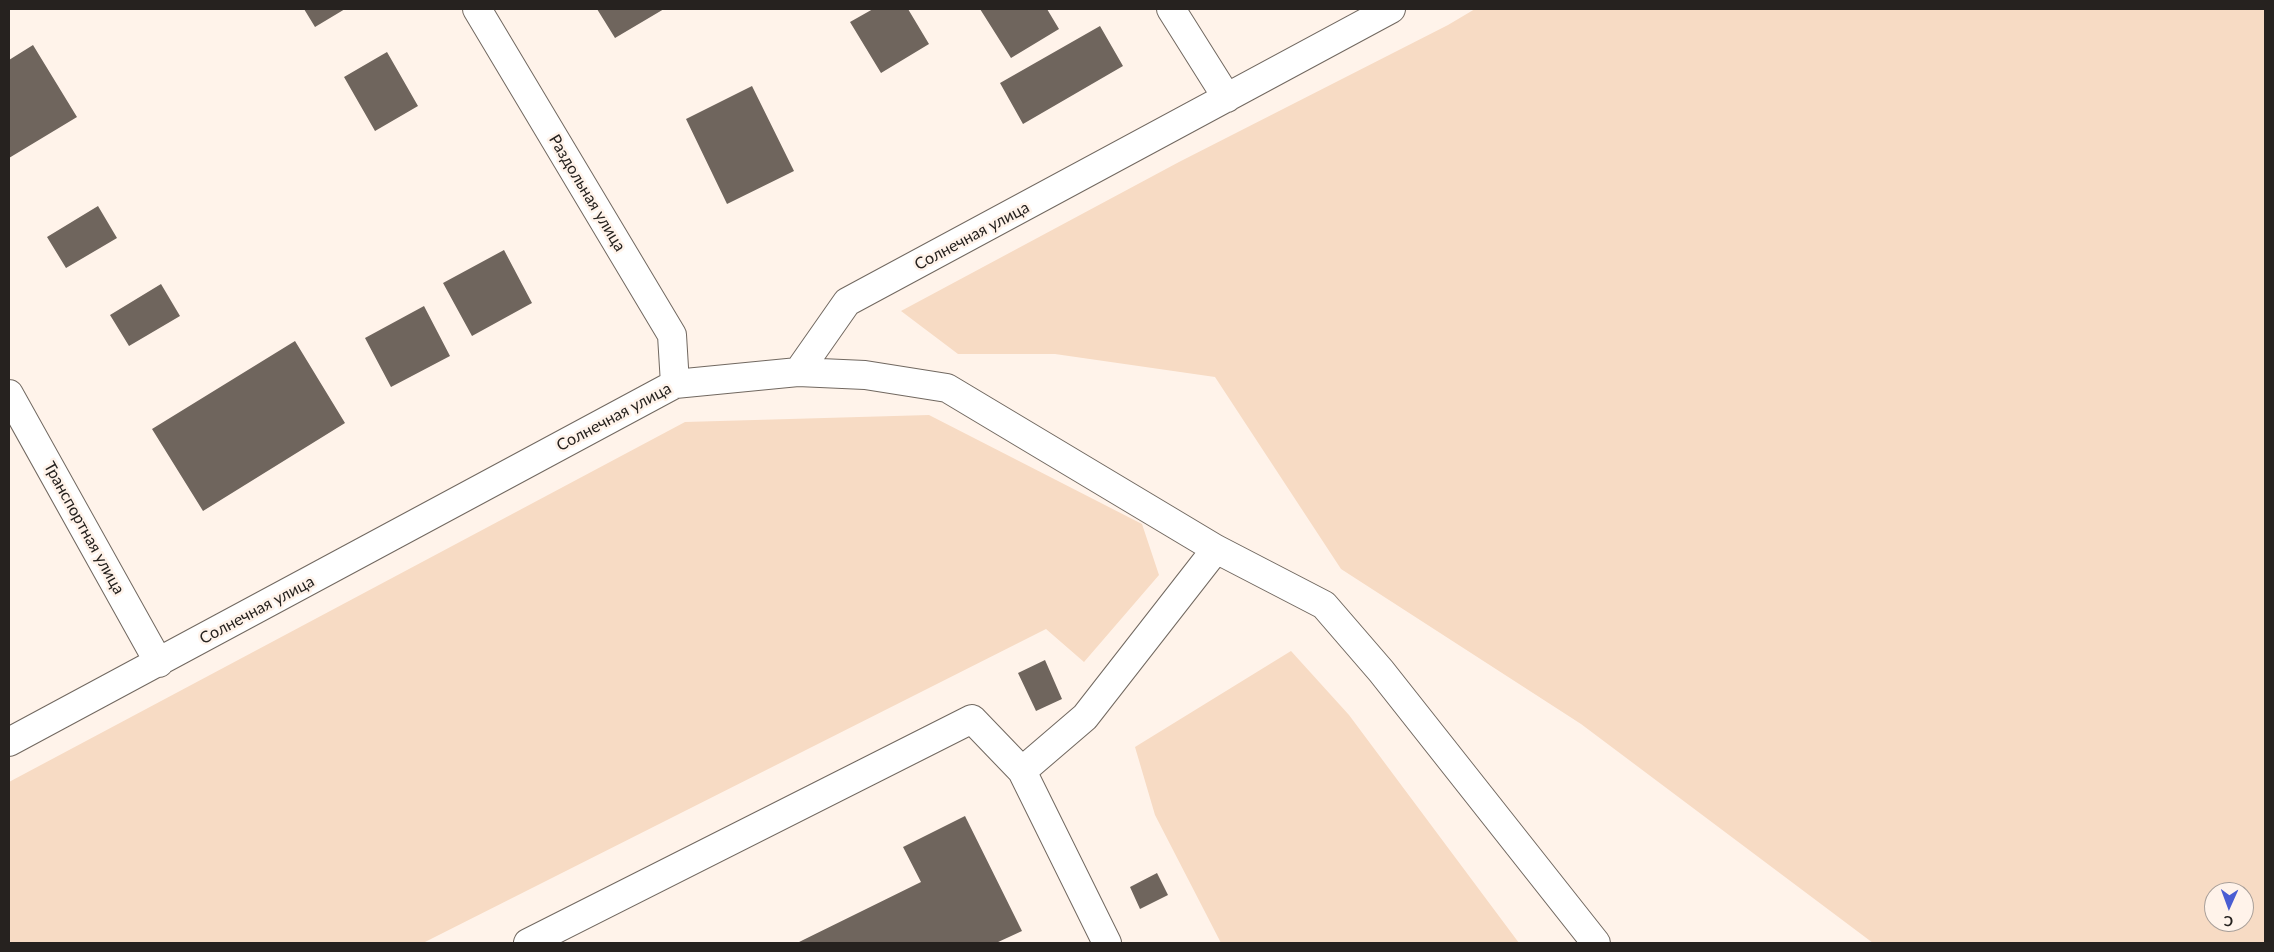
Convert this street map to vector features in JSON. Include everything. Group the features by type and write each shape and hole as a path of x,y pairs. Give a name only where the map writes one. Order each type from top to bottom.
{"street":[{"name":"Раздольная улица","path":"477,9 672,335 675,384"},
{"path":"1171,9 1227,98"},
{"name":"Солнечная улица","path":"9,742 675,384 798,372 847,302 1391,9"},
{"path":"798,372 866,375 947,388 1216,549 1324,605 1381,671 1596,943"},
{"name":"Транспортная улица","path":"9,394 159,663"},
{"path":"1022,771 1085,717 1216,549"},
{"path":"528,943 972,718 1022,771 1107,943"}],"shaded area":[{"path":"1475,9 2265,9 2265,943 1873,943 1581,724 1341,569 1215,377 1055,354 958,354 901,311 1179,162 1448,25"},
{"path":"929,415 1142,524 1159,575 1084,662 1046,629 423,943 11,943 9,939 9,782 685,422"},
{"path":"1291,651 1349,715 1519,943 1221,943 1155,815 1135,747"}],"building":[{"path":"304,9 345,9 315,27"},
{"path":"597,9 664,9 615,38"},
{"path":"873,9 908,9 929,44 881,73 850,22"},
{"path":"980,9 1047,9 1059,29 1011,58"},
{"path":"1100,26 1123,66 1023,124 1000,83"},
{"path":"33,45 77,117 9,158 9,60"},
{"path":"387,52 418,106 375,131 344,77"},
{"path":"752,86 794,171 727,204 686,119"},
{"path":"98,206 117,238 66,268 47,237"},
{"path":"504,250 532,303 472,336 443,283"},
{"path":"161,284 180,316 129,346 110,315"},
{"path":"424,306 450,356 391,387 365,338"},
{"path":"295,341 345,423 203,511 152,429"},
{"path":"1045,660 1062,699 1036,711 1018,673"},
{"path":"965,816 1022,931 996,943 797,943 921,882 903,847"},
{"path":"1157,873 1168,895 1140,909 1130,887"}]}
